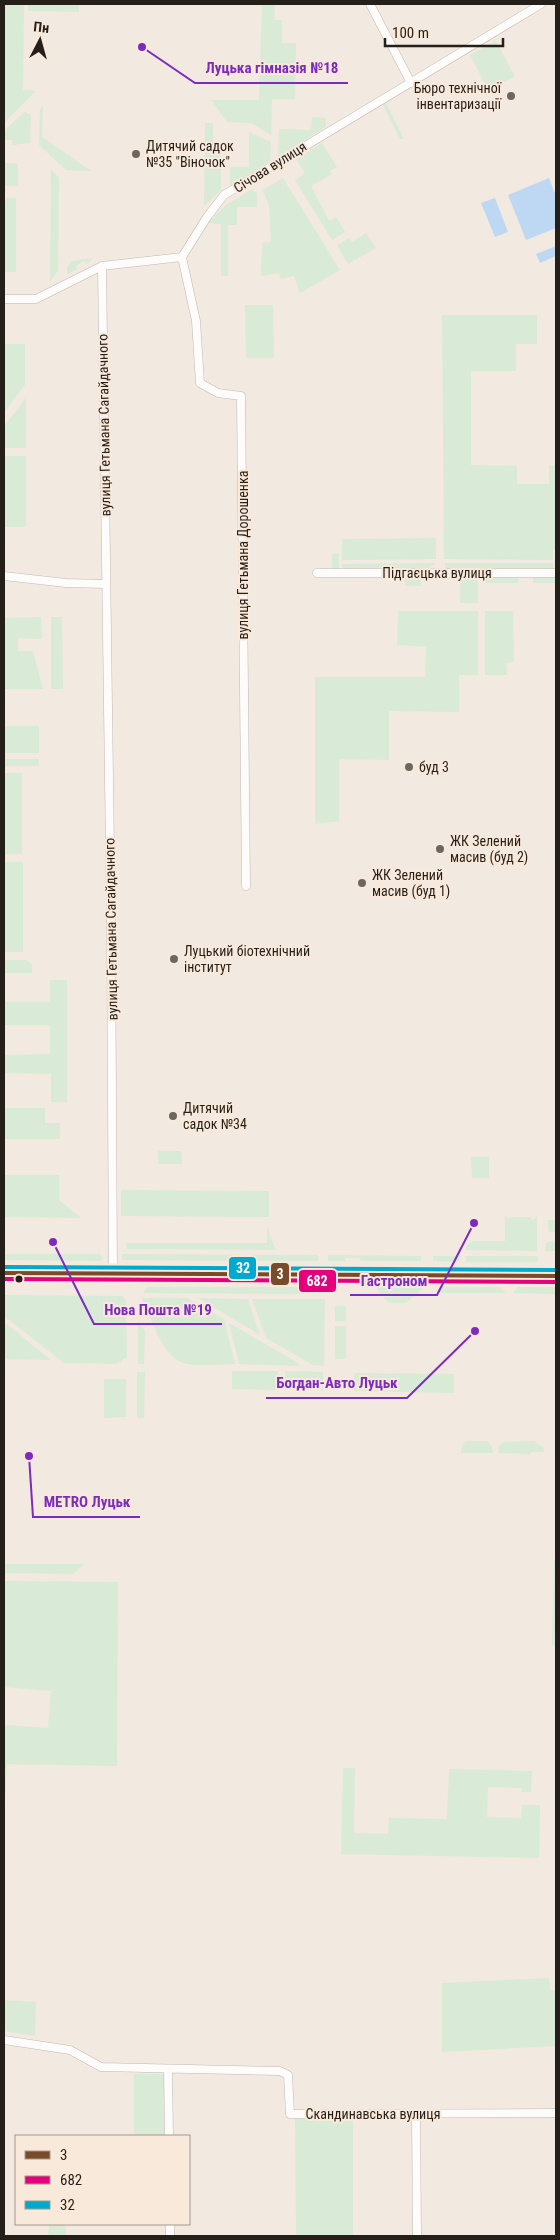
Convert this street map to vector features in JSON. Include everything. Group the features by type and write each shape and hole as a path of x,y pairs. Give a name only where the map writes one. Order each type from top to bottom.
{"main road":[{"path":"4,1273 556,1276"}],"street":[{"path":"370,4 411,82"},
{"name":"Січова вулиця","path":"182,257 207,217 224,195 541,4"},
{"path":"4,299 36,299 102,266 182,257"},
{"name":"вулиця Гетьмана Дорошенка","path":"182,257 196,321 200,383 218,393 241,396 246,886"},
{"name":"вулиця Гетьмана Сагайдачного","path":"102,266 112,988 113,1274"},
{"name":"Підгаєцька вулиця","path":"317,573 556,573"},
{"path":"4,576 66,583 106,584"},
{"path":"4,2040 70,2050 101,2067 168,2070 169,2135"},
{"name":"Скандинавська вулиця","path":"168,2070 280,2071 288,2075 290,2114 556,2113"},
{"path":"416,2114 417,2236"}],"green space":[{"path":"5,4 24,4 23,90 36,91 4,123"},
{"path":"28,4 79,4 79,12 28,11"},
{"path":"262,4 275,4 274,20 282,20 282,43 296,43 295,99 272,99 271,135 251,123 227,122 211,100 259,100"},
{"path":"496,41 515,77 489,88 470,55"},
{"path":"386,103 404,139 400,139 383,105"},
{"path":"43,106 42,137 91,171 66,170 39,145 40,109"},
{"path":"24,112 31,115 30,143 12,145 12,140 4,140 4,131"},
{"path":"312,117 326,118 326,127 278,157 279,129 311,130"},
{"path":"205,123 213,123 213,152 221,153 221,190 204,206"},
{"path":"249,132 271,142 270,161 230,186 230,167 249,167"},
{"path":"322,143 337,167 330,171 332,174 311,186 329,221 336,217 345,232 332,240 295,180 305,173 296,159"},
{"path":"5,163 18,164 18,186 5,186"},
{"path":"51,169 59,178 58,270 50,282"},
{"path":"283,178 340,270 300,293 294,276 281,279 279,273 261,276 262,243 271,242 269,205 263,190"},
{"path":"252,189 257,194 257,207 237,207 237,225 228,225 228,276 221,276 221,224 208,223 226,205"},
{"path":"7,198 16,198 16,272 4,272 4,203"},
{"path":"366,233 376,248 348,264 337,246 349,238 352,242"},
{"path":"92,258 86,264 84,261 76,266 77,269 67,275 67,268 72,261"},
{"path":"245,305 273,305 274,358 246,358"},
{"path":"442,315 537,315 537,344 516,344 516,371 471,371 471,465 517,466 517,484 549,484 549,466 556,466 556,550 553,550 553,560 444,559"},
{"path":"4,344 25,344 25,385 4,412"},
{"path":"26,398 26,448 4,448 4,426"},
{"path":"4,456 26,456 26,527 4,527"},
{"path":"436,538 436,559 342,560 342,539"},
{"path":"332,554 339,554 339,569 332,569"},
{"path":"435,563 430,568 342,568 342,564"},
{"path":"445,563 553,563 553,568 445,568"},
{"path":"405,577 421,577 421,586 405,586"},
{"path":"460,577 478,577 478,603 460,603"},
{"path":"485,577 518,577 518,583 485,583"},
{"path":"533,577 556,577 556,583 533,583"},
{"path":"398,611 478,611 478,675 459,675 459,712 389,711 389,760 339,759 339,821 315,824 315,677 425,677 426,647 397,645"},
{"path":"485,611 513,611 514,662 506,663 507,675 485,675"},
{"path":"41,617 42,639 18,638 18,651 33,651 43,689 4,689 4,618"},
{"path":"51,617 62,617 63,689 51,689"},
{"path":"4,726 39,726 39,753 4,753"},
{"path":"4,759 39,759 39,766 4,766"},
{"path":"4,773 22,773 22,854 4,854"},
{"path":"4,862 23,862 23,952 4,952"},
{"path":"4,960 26,960 32,964 32,973 4,973"},
{"path":"50,980 67,980 67,1102 51,1102 51,1074 4,1073 4,1055 50,1054 50,1025 4,1025 4,1002 50,1002"},
{"path":"4,1108 45,1108 45,1123 60,1123 60,1139 4,1139"},
{"path":"158,1151 181,1151 182,1164 158,1164"},
{"path":"471,1157 489,1157 489,1178 472,1178"},
{"path":"4,1175 59,1175 59,1200 81,1218 4,1217"},
{"path":"121,1190 269,1191 269,1217 121,1216"},
{"path":"505,1215 509,1219 511,1217 530,1217 533,1220 537,1216 537,1251 466,1250 467,1245 473,1241 505,1241"},
{"path":"548,1220 556,1220 556,1232 549,1232"},
{"path":"267,1227 276,1250 126,1249 126,1243 267,1243"},
{"path":"552,1241 555,1243 556,1251 545,1251 546,1243"},
{"path":"4,1254 100,1254 103,1259 100,1261 4,1260"},
{"path":"122,1254 318,1255 318,1261 122,1260"},
{"path":"328,1255 421,1256 421,1261 361,1261 360,1258 345,1258 345,1261 328,1261"},
{"path":"433,1256 461,1256 458,1262 433,1261"},
{"path":"466,1256 538,1256 538,1262 466,1262"},
{"path":"375,1285 422,1285 422,1289 417,1294 381,1295"},
{"path":"147,1287 318,1287 318,1294 143,1293"},
{"path":"441,1287 500,1287 506,1293 437,1293"},
{"path":"518,1287 556,1287 556,1294 513,1293"},
{"path":"4,1295 122,1296 126,1301 127,1357 117,1364 64,1363 4,1316"},
{"path":"414,1296 406,1303 390,1303 383,1297"},
{"path":"142,1298 187,1298 224,1319 235,1364 196,1365 176,1360 158,1335"},
{"path":"198,1298 248,1299 260,1335"},
{"path":"252,1299 325,1299 324,1366 313,1365 266,1338"},
{"path":"335,1306 346,1306 346,1321 335,1321"},
{"path":"138,1321 145,1331 144,1364 138,1364"},
{"path":"4,1322 51,1360 4,1359"},
{"path":"229,1323 300,1364 299,1366 239,1364"},
{"path":"335,1326 346,1326 346,1359 335,1359"},
{"path":"232,1371 278,1371 278,1390 232,1389"},
{"path":"285,1371 323,1372 323,1390 285,1390"},
{"path":"137,1372 145,1372 144,1418 137,1418"},
{"path":"354,1373 454,1374 454,1393 354,1391"},
{"path":"104,1379 126,1379 126,1417 104,1418"},
{"path":"466,1441 487,1441 492,1446 493,1453 461,1453 462,1445"},
{"path":"534,1441 543,1447 544,1452 531,1452 531,1454 498,1453 499,1446 503,1442"},
{"path":"554,1559 556,1559 556,1647 552,1644"},
{"path":"4,1564 84,1564 73,1574 4,1573"},
{"path":"4,1581 118,1582 117,1766 7,1764 4,1825 4,1725 48,1728 51,1691 4,1687"},
{"path":"343,1768 355,1768 354,1833 388,1834 389,1818 447,1819 449,1769 532,1771 531,1792 522,1792 522,1788 488,1787 487,1817 521,1818 522,1805 540,1805 539,1858 341,1854"},
{"path":"549,1978 550,1990 556,1990 556,2046 442,2052 442,1983"},
{"path":"4,2000 36,2002 35,2036 4,2031"},
{"path":"134,2074 164,2074 164,2135 134,2135"},
{"path":"295,2117 353,2118 353,2236 296,2236"},
{"path":"49,2225 66,2225 66,2236 48,2236"}],"water":[{"path":"549,178 556,196 556,228 526,240 508,195"},
{"path":"495,198 508,232 495,237 481,203"},
{"path":"556,246 556,256 540,263 536,254"}],"transit line":[{"name":"32","path":"4,1267 556,1270"},
{"name":"3","path":"4,1273 556,1276"},
{"name":"682","path":"4,1279 556,1282"}],"place":[{"name":"Луцька гімназія №18","path":"142,47"},
{"name":"Бюро технічної інвентаризації","path":"511,96"},
{"name":"Дитячий садок №35 \"Віночок\"","path":"136,154"},
{"name":"буд 3","path":"409,767"},
{"name":"ЖК Зелений масив (буд 2)","path":"440,849"},
{"name":"ЖК Зелений масив (буд 1)","path":"362,883"},
{"name":"Луцький біотехнічний інститут","path":"174,959"},
{"name":"Дитячий садок №34","path":"173,1116"},
{"name":"Гастроном","path":"474,1223"},
{"name":"Нова Пошта №19","path":"53,1242"},
{"name":"Богдан-Авто Луцьк","path":"475,1331"},
{"name":"METRO Луцьк","path":"29,1456"}]}
